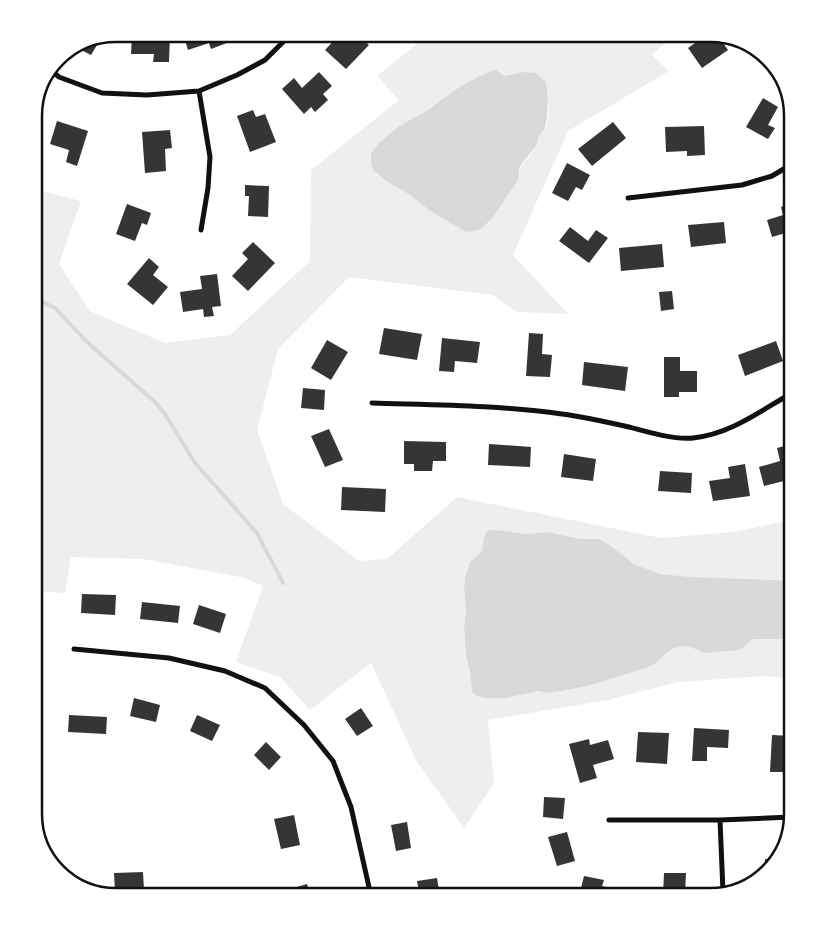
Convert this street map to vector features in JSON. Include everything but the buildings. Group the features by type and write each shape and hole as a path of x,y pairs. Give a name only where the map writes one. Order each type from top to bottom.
{"street":[{"path":"56,74 102,93 147,95 198,91 237,75 265,60 283,42"},
{"path":"198,91 210,157 208,188 201,230"},
{"path":"628,198 742,185 772,176 784,169"},
{"path":"372,403 497,406 563,414 613,423 656,434 690,439 712,435 735,426 784,398"},
{"path":"74,649 169,658 224,671 265,688 304,725 334,761 351,807 369,888"},
{"path":"609,820 720,820 784,817"},
{"path":"720,820 723,886"}],"shaded area":[{"path":"418,43 665,43 652,55 669,71 568,131 513,255 568,314 517,312 493,295 349,277 278,349 257,430 283,504 359,561 387,559 457,497 661,538 733,532 784,522 784,581 660,574 634,564 600,539 581,539 548,532 526,534 496,530 484,537 482,551 470,562 465,577 466,610 464,627 466,656 472,692 487,698 506,698 539,691 547,693 588,686 646,668 655,664 668,651 676,647 689,646 703,653 747,645 753,639 784,639 784,678 764,676 678,682 608,700 488,720 494,783 464,828 417,762 371,663 310,710 280,677 236,662 263,586 245,578 143,559 71,557 65,593 42,592 43,191 81,201 59,264 90,311 165,343 230,335 310,261 311,170 399,100 377,76","holes":["495,69 504,76 523,72 546,82 547,125 535,149 521,166 518,180 466,232 430,211 410,195 389,183 371,164 371,153 377,145 408,122 449,96"]},
{"path":"495,69 504,76 523,72 536,73 546,82 548,98 547,119 544,130 538,138 537,145 519,169 518,180 493,217 482,228 466,232 430,211 373,170 371,153 378,144 398,127 426,111 464,84"},
{"path":"488,530 496,530 526,534 548,532 581,539 600,539 634,564 660,574 784,581 784,639 753,639 740,650 703,653 689,646 676,647 667,652 655,664 646,668 588,686 546,693 539,691 506,698 477,696 472,692 466,656 464,590 465,577 470,562 482,551 484,537"}],"waterway":[{"path":"43,302 56,309 88,343 154,401 165,414 195,463 257,533 283,583"}]}
